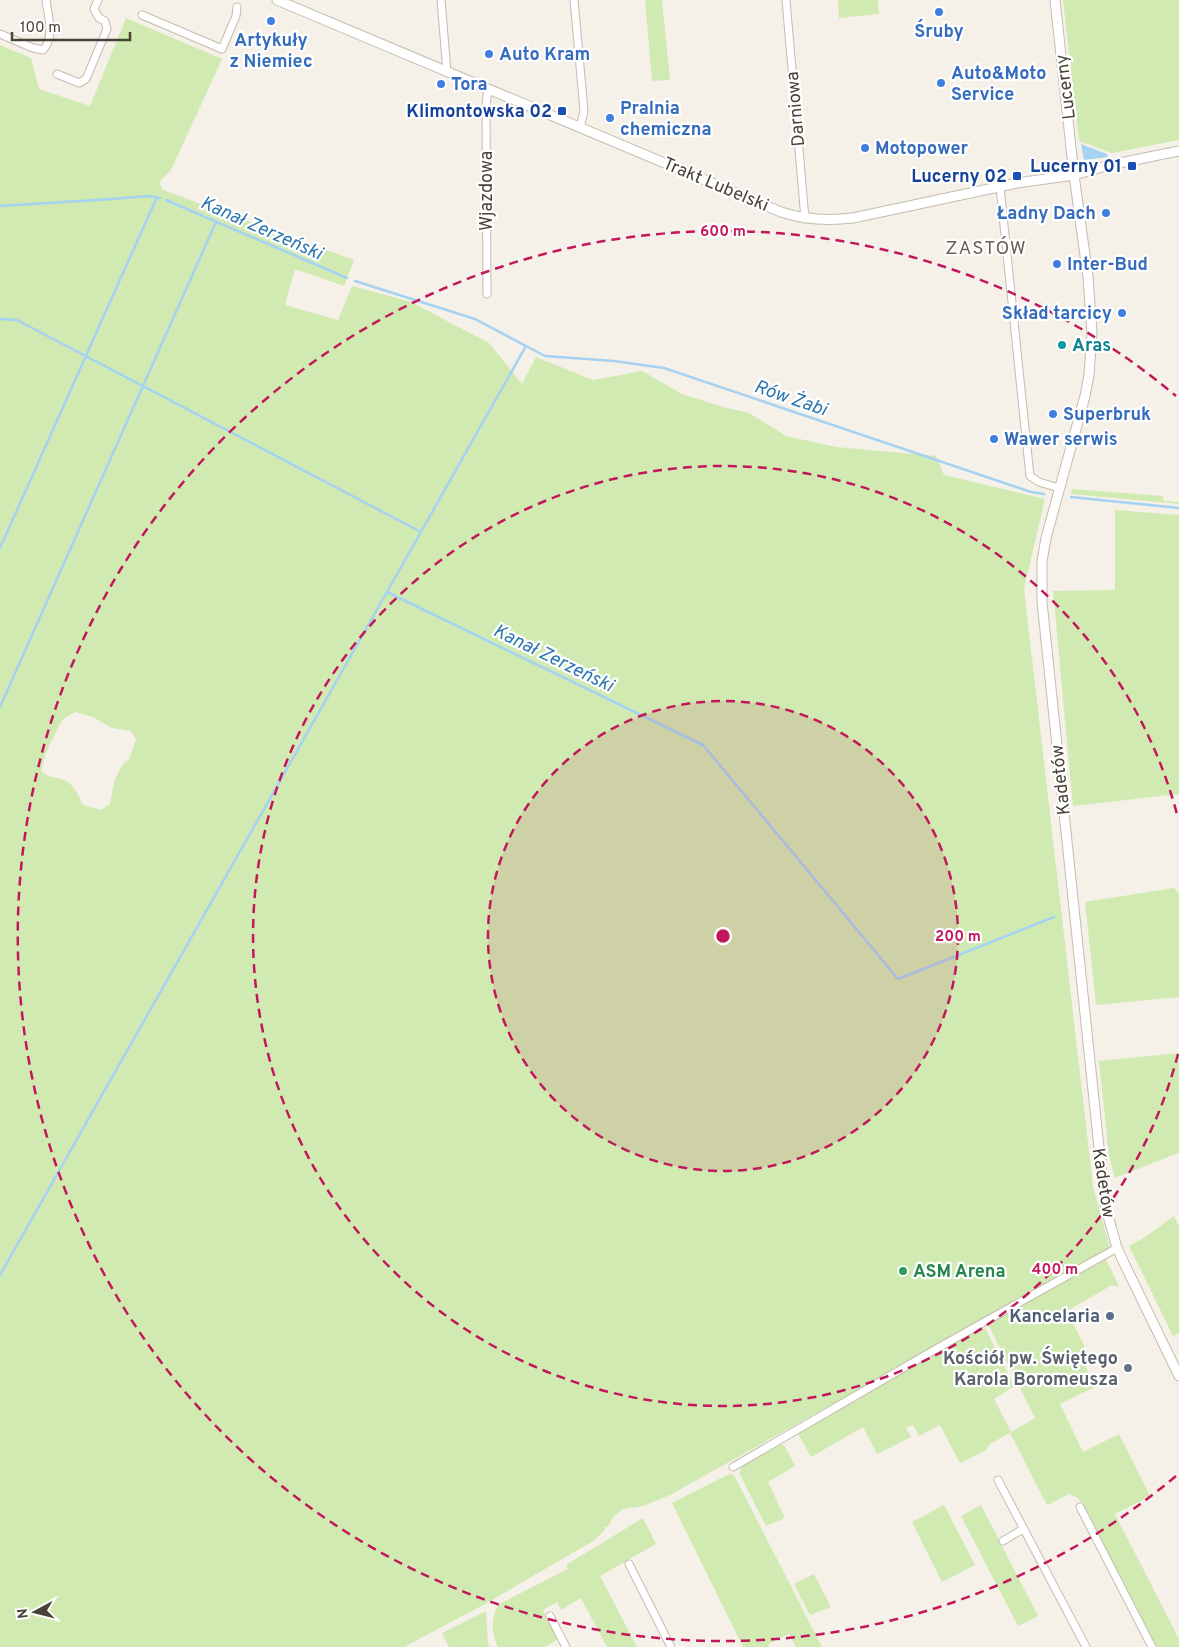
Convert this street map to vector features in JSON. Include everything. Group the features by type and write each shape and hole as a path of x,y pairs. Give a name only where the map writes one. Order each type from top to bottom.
{"street":[{"path":"0,34 33,48 43,50 48,45 50,37 46,0"},
{"path":"57,74 79,83 86,78 107,29 105,21 99,18 94,9 98,0"},
{"name":"Trakt Lubelski","path":"277,0 781,212 805,219 853,218 1000,187 1074,175 1110,165 1179,151"},
{"path":"441,0 447,72"},
{"path":"574,0 584,111 580,127"},
{"name":"Darniowa","path":"786,0 805,219"},
{"name":"Lucerny","path":"1055,0 1074,175"},
{"path":"142,15 222,49 236,16 237,7"},
{"name":"Wjazdowa","path":"487,294 486,105 488,89"},
{"name":"Kadetów","path":"1074,175 1088,269 1092,353 1085,396 1046,538 1042,561 1042,602 1102,1188 1117,1248 1179,1376"},
{"path":"1000,187 1030,476 1039,482 1059,488"},
{"path":"733,1467 936,1349 1117,1248"},
{"path":"998,1480 1086,1647"},
{"path":"1080,1507 1152,1647"},
{"path":"1003,1541 1024,1529"},
{"path":"629,1564 671,1647"},
{"path":"550,1616 566,1647"}],"green space":[{"path":"645,0 662,0 670,80 652,81"},
{"path":"838,0 878,0 879,14 839,18"},
{"path":"1063,0 1179,0 1179,140 1112,153 1079,141"},
{"path":"126,18 222,59 171,170 159,182 163,190 354,260 344,286 295,269 285,305 338,320 352,286 411,302 489,343 522,384 536,357 593,380 642,371 682,394 749,413 786,436 836,447 936,456 944,475 1045,499 1024,589 1093,1186 1110,1249 670,1495 643,1506 623,1509 614,1516 608,1526 604,1528 605,1530 593,1541 485,1604 404,1647 0,1647 0,45 31,58 39,89 90,106","holes":["75,712 93,717 112,728 131,731 136,740 129,759 122,765 114,782 110,804 101,810 83,805 70,784 41,771 45,755 62,720"]},
{"path":"1072,489 1163,496 1164,501 1179,502 1179,504 1071,494"},
{"path":"1115,510 1179,515 1179,794 1073,806 1053,591 1115,590"},
{"path":"1174,888 1179,893 1179,997 1096,1005 1085,902"},
{"path":"1179,1053 1179,1154 1115,1178 1109,1156 1099,1061"},
{"path":"1174,1216 1179,1227 1179,1333 1173,1336 1129,1246 1144,1238"},
{"path":"1106,1259 1119,1287 1112,1285 1067,1311 1090,1357 1083,1360 1095,1387 1060,1404 1083,1452 1119,1434 1150,1496 1115,1514 1179,1639 1179,1647 1157,1647 1078,1498 1069,1494 1047,1505 1010,1433 990,1444 985,1451 960,1463 940,1425 919,1436 913,1425 906,1428 911,1437 877,1454 863,1427 811,1457 797,1432 984,1326 1014,1386 994,1399 1011,1432 1035,1418 988,1324"},
{"path":"778,1444 784,1445 795,1466 768,1482 785,1518 766,1526 739,1473 743,1464"},
{"path":"729,1474 734,1475 822,1647 796,1647 789,1634 768,1644 769,1647 743,1647 672,1503"},
{"path":"944,1505 975,1565 942,1582 912,1522"},
{"path":"981,1505 1038,1616 1018,1626 961,1516"},
{"path":"643,1518 656,1544 600,1576 637,1647 607,1647 581,1598 561,1610 557,1602 543,1610 558,1639 545,1647 498,1647 494,1636 493,1619 501,1603 568,1569 566,1565"},
{"path":"814,1574 831,1607 810,1615 794,1584"},
{"path":"486,1611 488,1643 490,1647 449,1647 442,1633"}],"water":[{"path":"1081,144 1107,154 1108,157 1084,160"}],"waterway":[{"name":"Kanał Zerzeński","path":"0,206 148,196 160,198"},
{"path":"0,548 157,197"},
{"name":"Kanał Zerzeński","path":"166,200 347,278"},
{"path":"0,707 216,222"},
{"name":"Kanał Zerzeński","path":"355,281 475,319 526,346 387,592 703,745 898,979 1054,917"},
{"path":"0,319 17,320 421,532"},
{"name":"Rów Żabi","path":"526,346 545,356 614,361 664,368 1031,492 1044,494"},
{"name":"Rów Żabi","path":"1071,497 1179,508"},
{"path":"0,1275 387,592"}],"place":[{"name":"Śruby","path":"939,12"},
{"name":"Artykuły z Niemiec","path":"271,21"},
{"name":"Auto Kram","path":"489,54"},
{"name":"Auto&Moto Service","path":"941,83"},
{"name":"Tora","path":"441,84"},
{"name":"Klimontowska 02","path":"562,111"},
{"name":"Pralnia chemiczna","path":"610,118"},
{"name":"Motopower","path":"865,148"},
{"name":"Lucerny 01","path":"1132,166"},
{"name":"Lucerny 02","path":"1017,176"},
{"name":"Ładny Dach","path":"1106,213"},
{"name":"Inter-Bud","path":"1057,264"},
{"name":"Skład tarcicy","path":"1122,313"},
{"name":"Aras","path":"1062,345"},
{"name":"Superbruk","path":"1053,414"},
{"name":"Wawer serwis","path":"994,439"},
{"name":"ASM Arena","path":"903,1271"},
{"name":"Kancelaria","path":"1110,1316"},
{"name":"Kościół pw. Świętego Karola Boromeusza","path":"1128,1368"}],"district":[{"name":"ZASTÓW","path":"986,247"}]}
